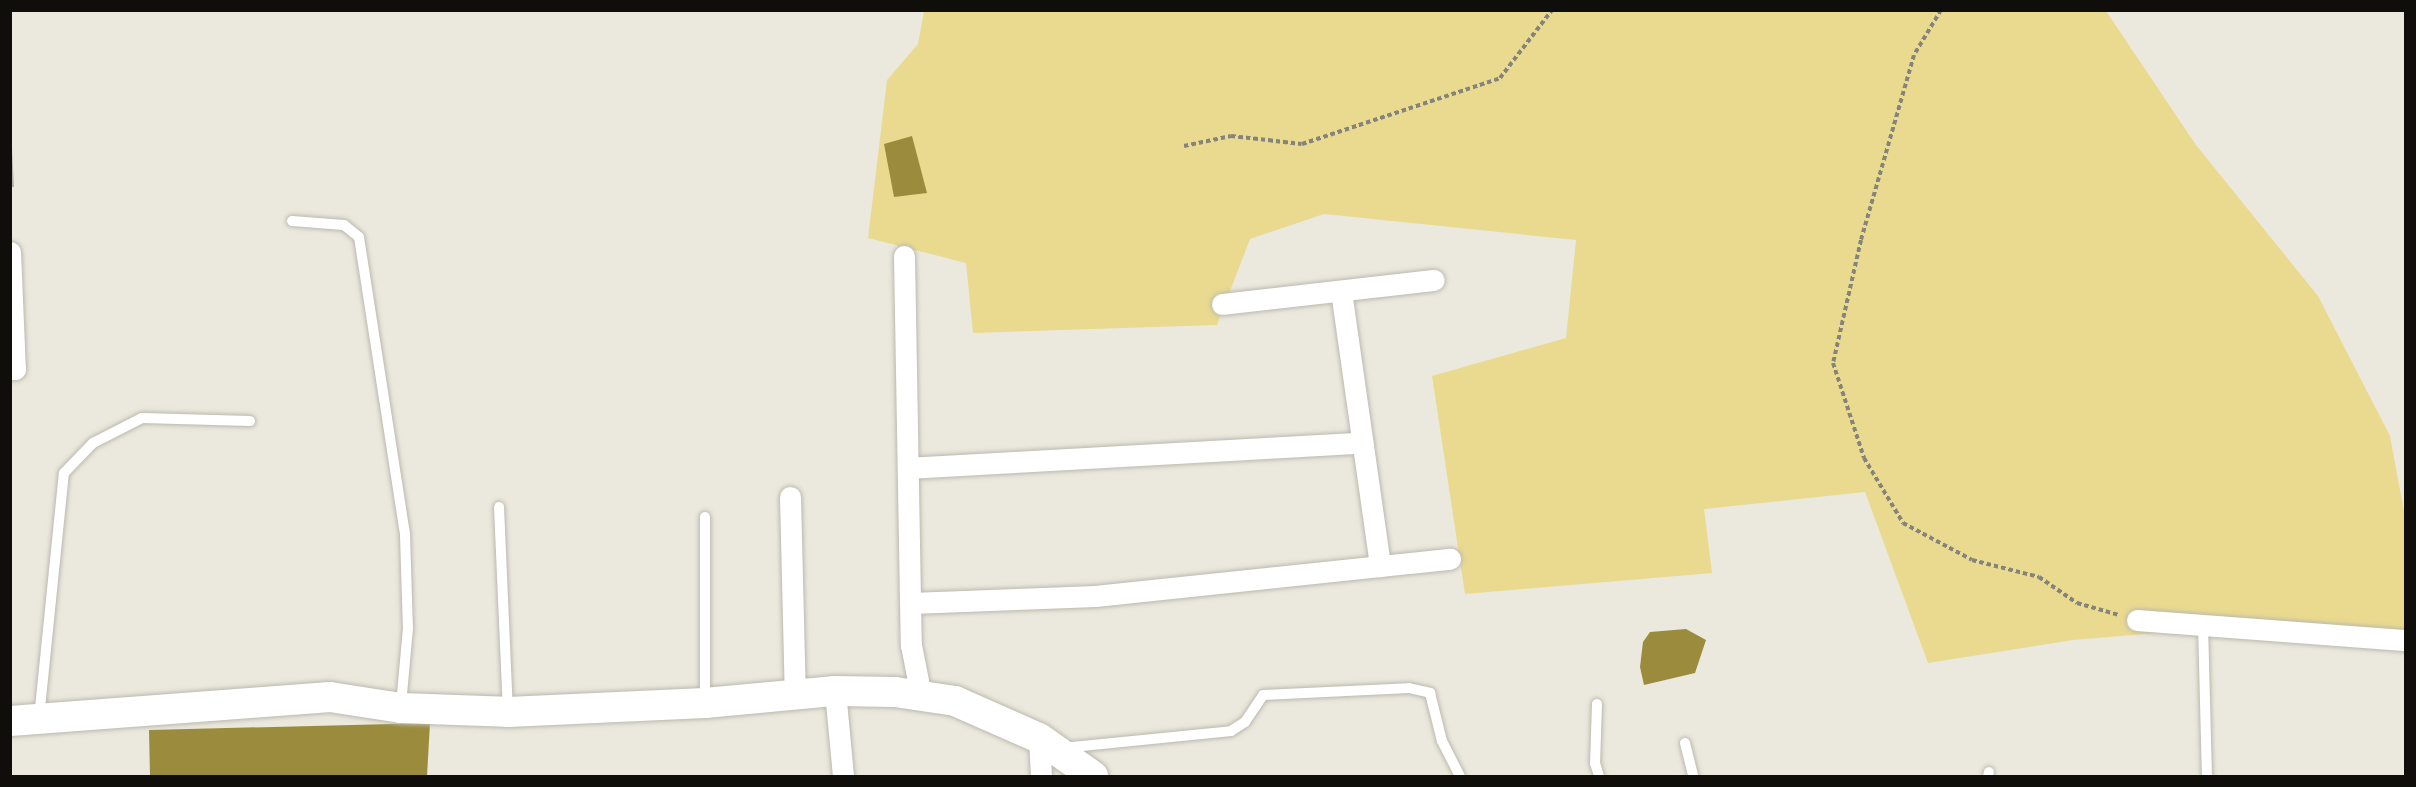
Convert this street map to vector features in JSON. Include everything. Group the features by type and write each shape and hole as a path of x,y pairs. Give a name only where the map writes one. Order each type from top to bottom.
{"street":[{"path":"10,252 15,369 10,369"},
{"path":"904,256 911,645 921,696"},
{"path":"1222,304 1434,280"},
{"path":"1341,291 1380,566"},
{"path":"908,468 1362,443"},
{"path":"790,497 795,696"},
{"path":"911,603 1095,597 1450,559"},
{"path":"2137,620 2406,640"},
{"path":"25,720 330,697 401,708 508,712 705,703 835,691 921,696 955,701 1047,744 1093,777"},
{"path":"835,691 843,777"},
{"path":"1041,777 1047,744"}],"lane":[{"path":"292,222 344,225 359,237 405,536 408,628 401,708"},
{"path":"25,720 64,473 93,443 142,418 250,421"},
{"path":"499,507 508,712"},
{"path":"705,517 705,703"},
{"path":"2203,626 2207,777"},
{"path":"1047,744 1231,731 1245,722 1263,695 1409,688 1430,693 1442,741 1460,777"},
{"path":"1597,704 1595,764 1599,777"},
{"path":"1685,743 1693,777"}],"path":[{"path":"1184,146 1231,136 1302,144 1500,78 1552,10"},
{"path":"1941,10 1914,55 1861,240 1833,363 1864,458 1903,523 1972,561 2039,577 2077,603 2137,620"}],"shaded area":[{"path":"924,11 2106,11 2196,145 2318,296 2390,436 2405,517 2405,631 2193,630 2073,640 1928,663 1865,492 1704,509 1712,573 1465,594 1432,376 1566,338 1576,240 1324,214 1250,239 1217,325 973,333 966,263 868,238 887,80 918,44"},
{"path":"912,136 927,193 894,197 884,144"},
{"path":"1686,629 1706,640 1695,673 1644,685 1640,667 1643,642 1650,632"},
{"path":"430,723 427,776 150,776 149,730"}],"building":[{"path":"10,149 12,149 14,187 10,187"}]}
